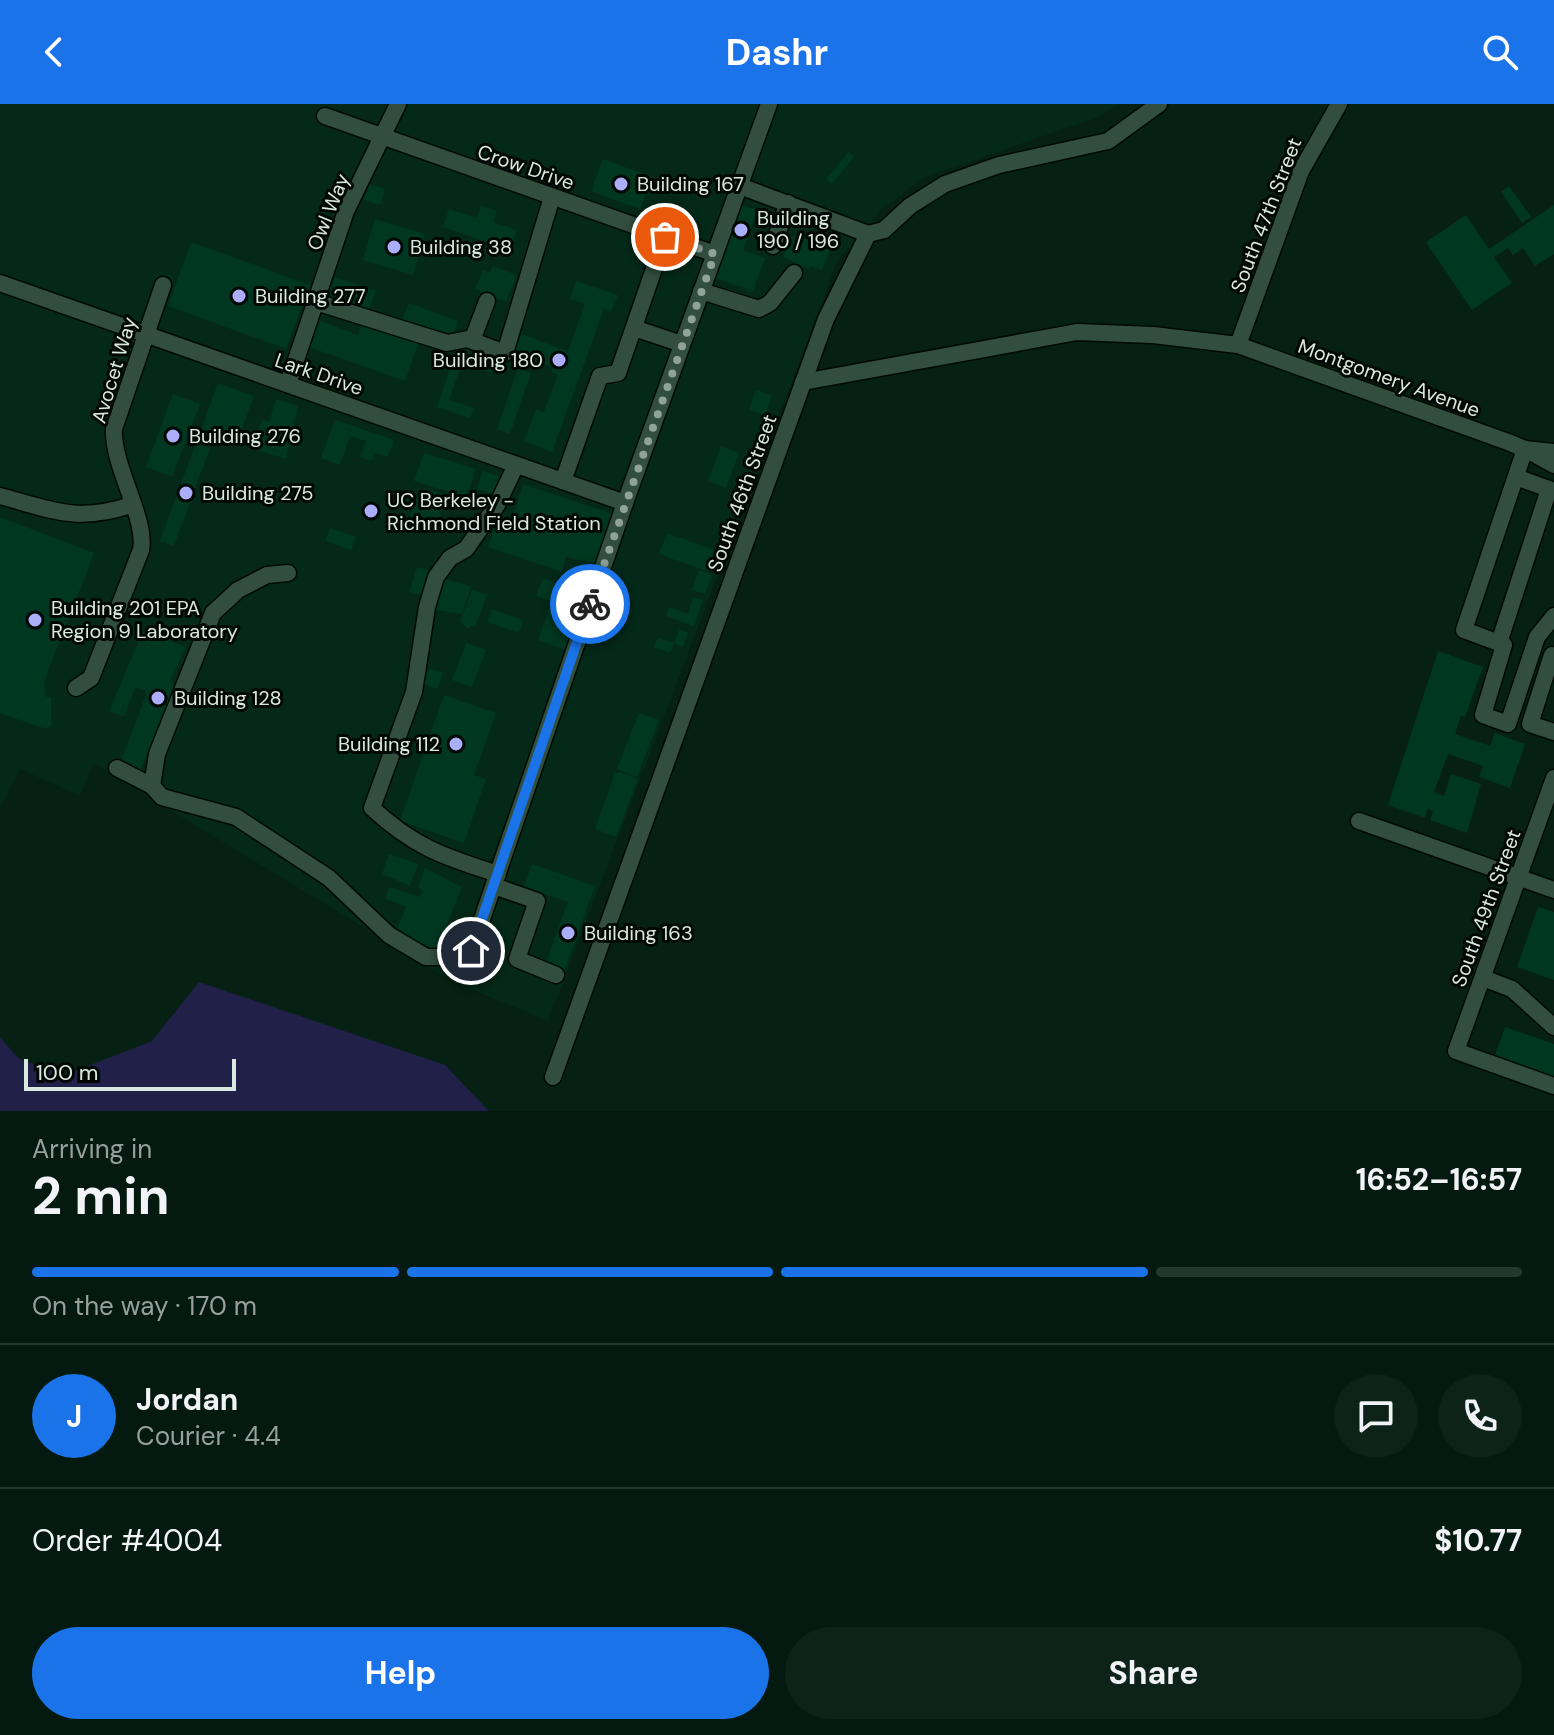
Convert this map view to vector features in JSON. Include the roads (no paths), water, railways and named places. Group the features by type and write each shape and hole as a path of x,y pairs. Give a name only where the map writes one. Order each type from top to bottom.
{"street":[{"name":"Owl Way","path":"288,384 346,211 398,104"},
{"path":"117,768 152,786 162,797 236,817 329,878 389,935 426,957 449,957 471,951 625,503 769,104"},
{"path":"740,186 868,234 884,230 910,206 945,184 999,165 1108,141 1159,104"},
{"name":"South 47th Street","path":"1238,345 1301,171 1339,104"},
{"name":"Crow Drive","path":"325,116 715,254"},
{"path":"316,302 447,343 470,340 505,353 552,197"},
{"path":"773,246 788,203"},
{"name":"South 46th Street","path":"553,1077 826,319 868,234"},
{"path":"563,481 600,376 618,373 665,237"},
{"path":"701,291 759,309 770,303 794,273"},
{"name":"Lark Drive","path":"0,283 625,503"},
{"name":"Avocet Way","path":"76,688 91,678 141,550 140,529 131,505 114,429 144,333 163,285"},
{"path":"470,340 477,331 487,301"},
{"path":"634,328 682,344"},
{"name":"Montgomery Avenue","path":"803,382 1077,332 1153,335 1238,345 1525,449 1554,465"},
{"path":"1525,449 1464,630 1504,645 1483,715 1508,724 1537,637 1554,616"},
{"name":"Montgomery Avenue","path":"1525,449 1554,452"},
{"path":"516,465 497,505 466,549 450,558 436,577 427,607 414,692 372,808 394,829 437,855 537,901 517,959 556,975"},
{"path":"1499,643 1549,489 1516,477"},
{"path":"0,496 71,515 100,516 131,505"},
{"path":"152,786 157,754 213,613 238,590 267,575 288,573"},
{"path":"1552,655 1530,724 1554,732"},
{"name":"South 49th Street","path":"1554,778 1456,1051 1554,1086"},
{"path":"1359,821 1554,890"},
{"path":"1483,978 1512,989 1554,1027"}],"place":[{"name":"Building 167","path":"621,184"},
{"name":"Building 190 / 196","path":"741,230"},
{"name":"Building 38","path":"394,247"},
{"name":"Building 277","path":"239,296"},
{"name":"Building 180","path":"559,360"},
{"name":"Building 276","path":"173,436"},
{"name":"Building 275","path":"186,493"},
{"name":"UC Berkeley - Richmond Field Station","path":"371,511"},
{"name":"Building 201 EPA Region 9 Laboratory","path":"35,620"},
{"name":"Building 128","path":"158,698"},
{"name":"Building 112","path":"456,744"},
{"name":"Building 163","path":"568,933"}]}
